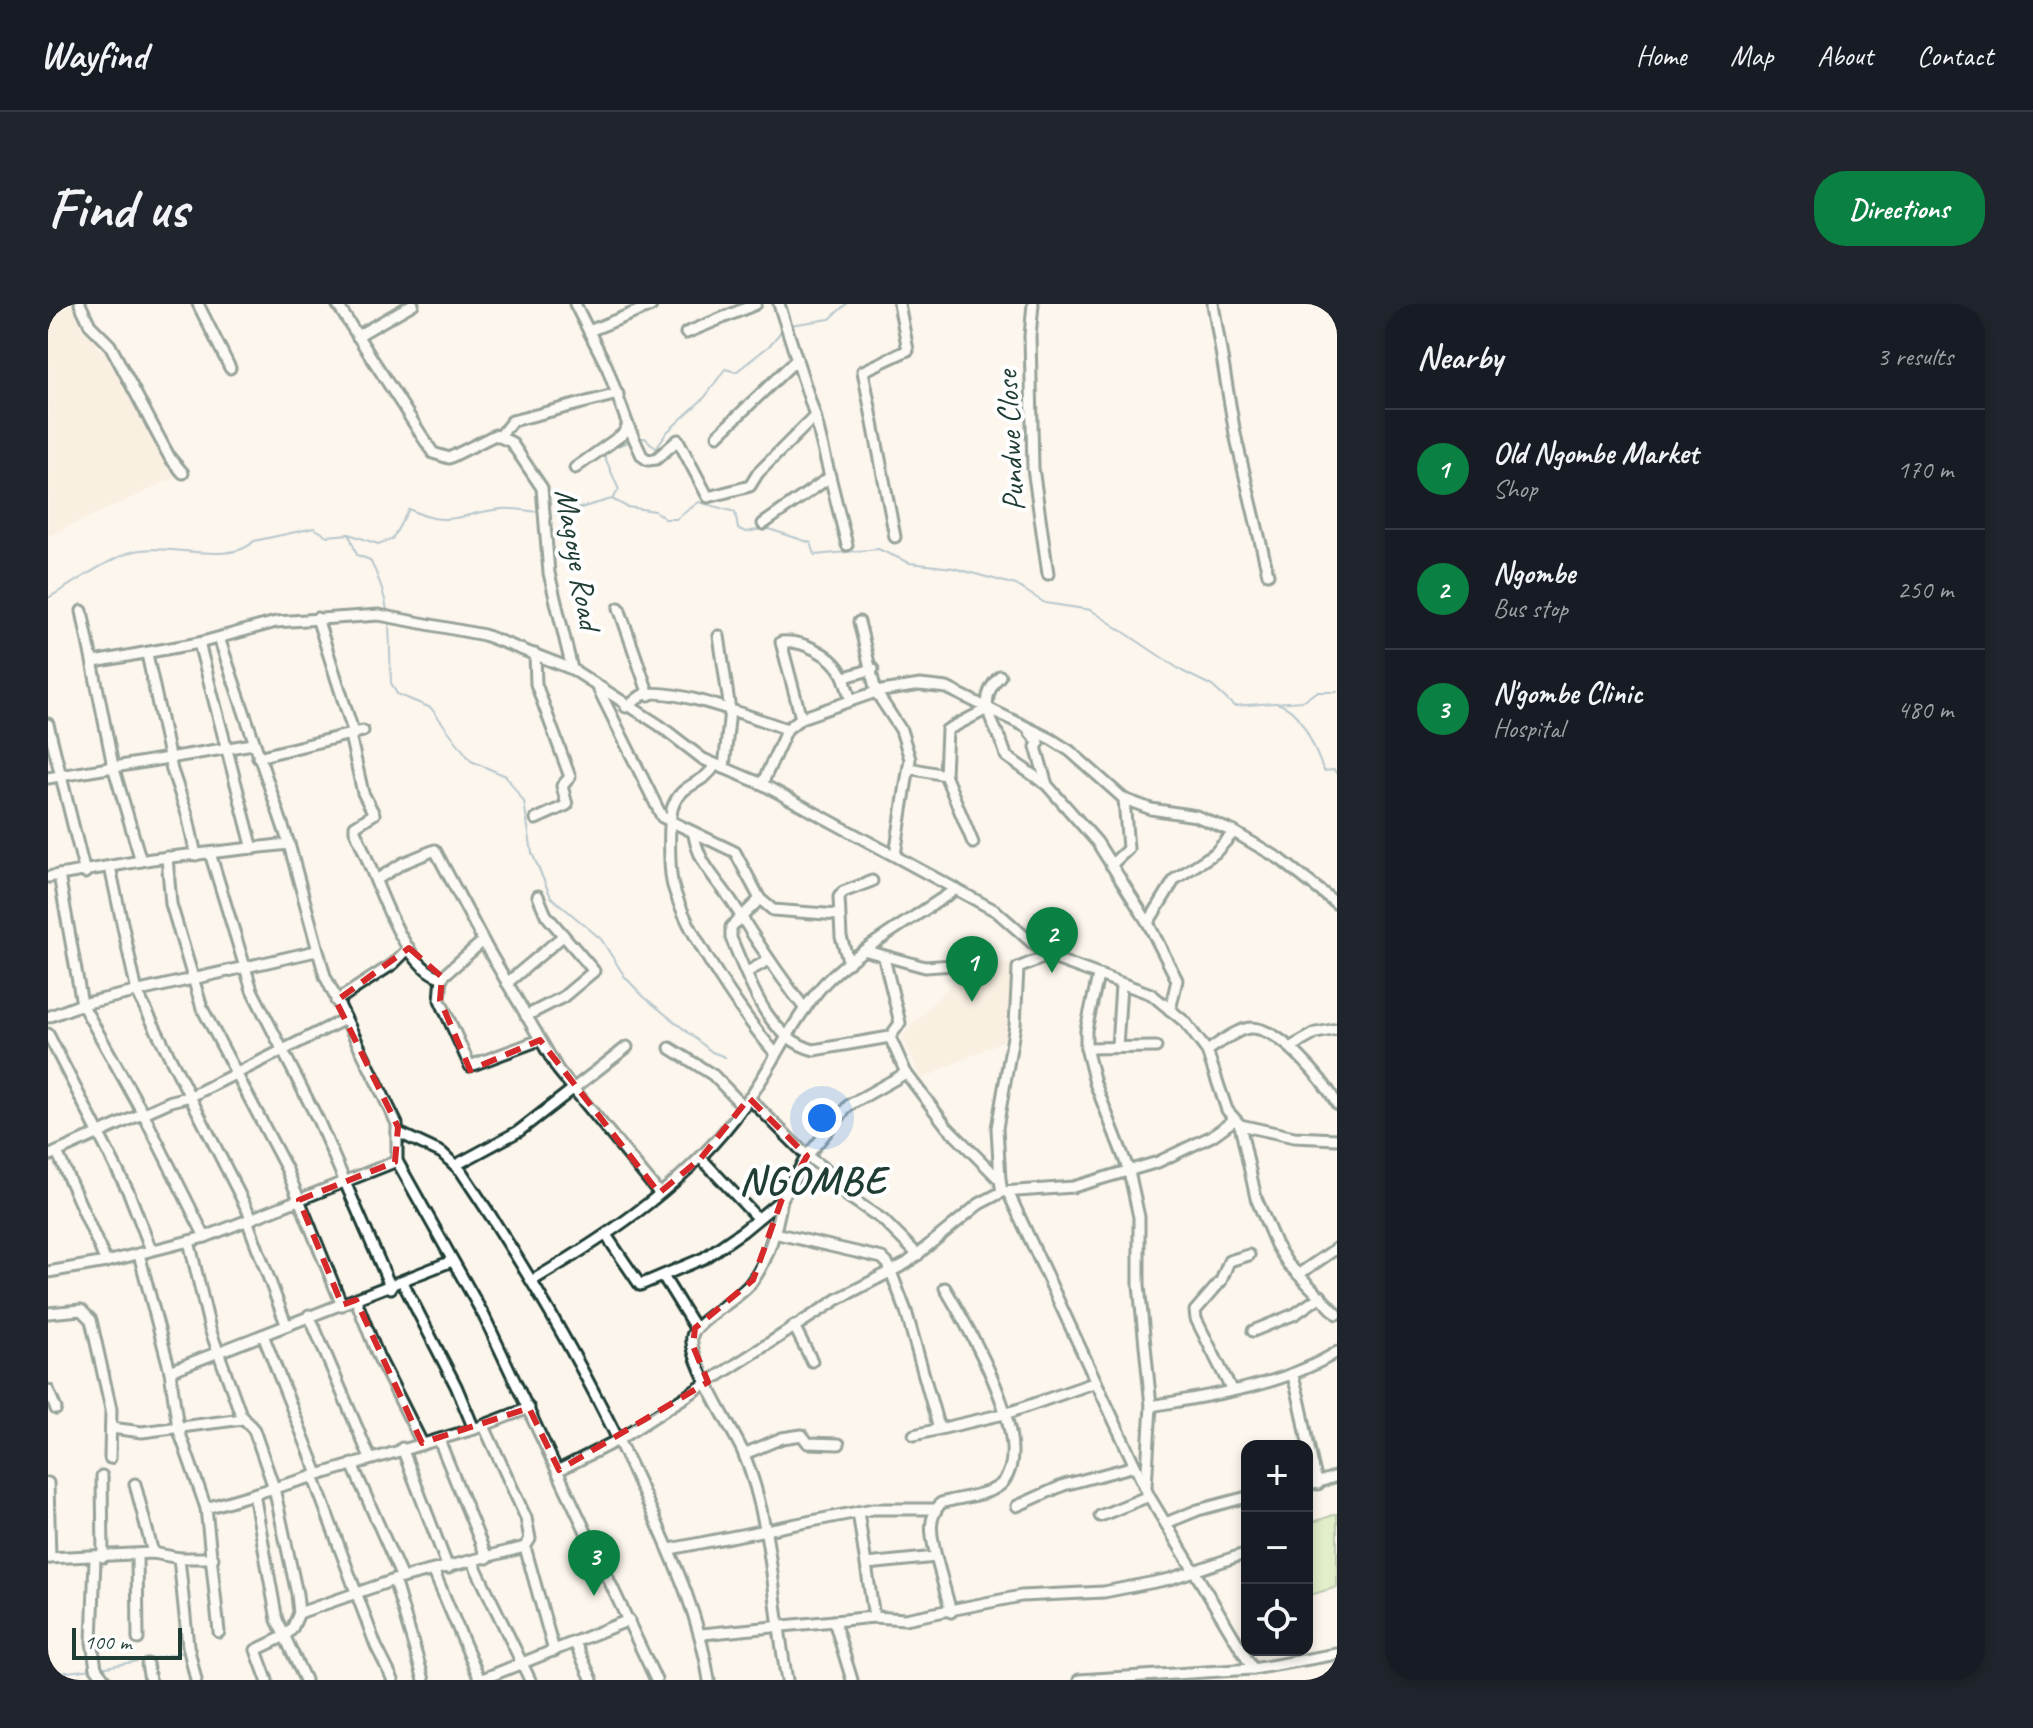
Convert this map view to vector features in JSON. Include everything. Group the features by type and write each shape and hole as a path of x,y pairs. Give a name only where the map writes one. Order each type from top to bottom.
{"street":[{"path":"80,304 90,325 110,345 170,458 183,473"},
{"path":"198,304 230,368"},
{"path":"337,304 433,453 449,458 490,436 500,436 512,421 618,394"},
{"path":"357,336 413,304"},
{"path":"575,304 618,394 642,456 648,460 656,459 678,440 708,497 750,486 758,473 815,416"},
{"path":"686,333 756,304"},
{"path":"779,304 815,416 847,545"},
{"path":"895,537 863,371 908,350 899,304"},
{"name":"Pundwe Close","path":"1033,304 1030,336 1033,468 1048,574"},
{"path":"1213,304 1235,434 1268,574"},
{"path":"589,331 651,306"},
{"path":"718,435 797,359"},
{"path":"575,468 623,434 628,425"},
{"name":"Magoye Road","path":"500,436 511,442 526,460 542,488 549,573 572,669"},
{"path":"763,524 830,477"},
{"path":"619,608 649,695"},
{"path":"82,611 113,766 141,861"},
{"path":"94,662 199,643 276,622 379,615 468,630 572,669 719,767 762,784 996,911 1047,956 1151,994 1170,1010 1199,1037 1207,1051 1227,1110 1237,1123 1256,1198 1276,1245 1337,1314"},
{"path":"317,618 356,733 360,784 374,814 355,828 409,948 424,967 442,977"},
{"path":"859,622 873,669 876,692 907,741 909,768 895,855"},
{"path":"719,636 730,710 719,767 680,791 670,820 672,883 682,908 741,1010 776,1054"},
{"path":"219,638 289,844 316,951 336,1001 373,1068 397,1132 397,1161 529,1408 656,1680"},
{"path":"801,718 781,642 799,642 831,661 845,677 851,699"},
{"path":"199,643 253,849"},
{"path":"147,654 169,756 196,855"},
{"path":"535,654 536,684 570,777 562,786 567,805 536,819"},
{"path":"845,677 873,669"},
{"path":"1000,676 989,694 989,721 1003,744 1006,756 1047,785 1097,842 1148,923 1177,980 1170,1010"},
{"path":"762,784 787,729 801,718 876,692 920,685 947,688 963,692 1070,751 1124,799 1151,809 1196,816 1234,832 1280,859 1337,904"},
{"path":"599,689 655,808 694,835 735,852 760,899 782,913 839,915"},
{"path":"626,707 649,695 701,701 787,729"},
{"path":"973,843 945,775 947,730 989,708"},
{"path":"48,724 85,873"},
{"path":"1027,727 1039,743 1036,747 1047,785"},
{"path":"258,757 356,733"},
{"path":"48,778 253,744"},
{"path":"909,768 945,775"},
{"path":"1111,865 1128,849 1124,799"},
{"path":"1148,923 1175,879 1215,853 1234,832"},
{"path":"694,835 703,865 742,919 767,961 805,1009"},
{"path":"48,877 167,857 289,844"},
{"path":"376,880 403,863 435,850 540,1040 574,1091 659,1193"},
{"path":"210,853 252,990 346,1181 391,1288"},
{"path":"167,857 171,904 202,1008 299,1200 342,1305"},
{"path":"110,867 137,992 250,1220 286,1324"},
{"path":"59,875 82,1004 144,1115 205,1237"},
{"path":"849,963 839,915 840,894 872,881"},
{"path":"533,1280 606,1235 701,1158 746,1102 823,985 849,963 956,889"},
{"path":"526,1016 563,997 593,973 546,915 538,896"},
{"path":"760,899 731,927 731,938 760,1006 788,1035 814,1050 890,1037 900,1023 884,958"},
{"path":"507,983 535,963 563,936"},
{"path":"483,941 442,977 440,1000 470,1066 478,1066 540,1040"},
{"path":"336,1001 393,964 409,948"},
{"path":"48,1017 82,1004 316,951"},
{"path":"867,951 925,967 953,965"},
{"path":"1047,956 1018,968 1015,1025 997,1128 1000,1180 1147,1492 1253,1669"},
{"path":"747,972 767,961"},
{"path":"1098,976 1086,1030 1086,1048 1095,1083 1129,1171 1139,1217 1139,1285 1151,1406 1147,1492"},
{"path":"1117,1047 1121,985"},
{"path":"106,1262 50,1155 191,1096 345,1019"},
{"path":"1207,1051 1251,1028 1293,1046 1337,1104"},
{"path":"1293,1046 1316,1033 1337,1029"},
{"path":"48,1034 129,1193 151,1250"},
{"path":"890,1037 906,1073 947,1127 1000,1180"},
{"path":"456,1165 519,1131 627,1047"},
{"path":"1086,1048 1156,1047"},
{"path":"670,1048 713,1075 746,1102 826,1170 846,1195 899,1234 918,1255"},
{"path":"695,1328 744,1291 764,1261 782,1199 807,1156 849,1105 906,1073"},
{"path":"559,1470 618,1440 794,1326 876,1278 893,1272 918,1255 962,1216 1005,1192 1073,1187 1129,1171 1187,1149 1237,1123 1294,1137 1337,1139"},
{"path":"397,1132 433,1148 456,1165 533,1280 580,1360 670,1549 702,1634 709,1680"},
{"path":"701,1158 757,1218"},
{"path":"48,1272 106,1262 205,1237 397,1161"},
{"path":"606,1235 638,1284 704,1258 782,1199"},
{"path":"774,1233 882,1258 893,1272 939,1429"},
{"path":"189,1241 203,1309 243,1419 254,1430 274,1488 299,1613"},
{"path":"1299,1274 1337,1248"},
{"path":"139,1254 170,1371 178,1428 206,1508 219,1632"},
{"path":"1231,1389 1196,1319 1195,1311 1221,1281 1229,1261 1249,1255"},
{"path":"170,1371 309,1315 391,1288 452,1261"},
{"path":"663,1276 695,1328 693,1346 744,1454 764,1529 787,1680"},
{"path":"267,1680 256,1650 285,1636 299,1613 398,1579 525,1547 530,1539 530,1528 403,1283"},
{"path":"945,1288 1008,1413 1014,1452 1004,1481 995,1489 941,1503 936,1509 930,1530 951,1612"},
{"path":"1253,1331 1295,1314 1321,1296"},
{"path":"356,1300 378,1356 422,1443"},
{"path":"48,1313 81,1310 91,1320 111,1409 110,1458"},
{"path":"309,1315 370,1458"},
{"path":"794,1326 812,1361"},
{"path":"263,1335 356,1592 393,1680"},
{"path":"1151,1406 1292,1374 1337,1352"},
{"path":"1292,1374 1302,1405 1311,1464 1318,1484"},
{"path":"914,1435 1008,1413 1096,1382"},
{"path":"48,1390 56,1409"},
{"path":"206,1508 402,1448 479,1428 529,1408"},
{"path":"111,1428 142,1432 243,1419"},
{"path":"744,1454 782,1438 802,1435 808,1443 839,1444"},
{"path":"439,1440 487,1558"},
{"path":"402,1448 448,1568"},
{"path":"352,1464 398,1579 424,1680"},
{"path":"1017,1506 1074,1482 1135,1466"},
{"path":"102,1476 92,1642 96,1668 105,1680"},
{"path":"1313,1485 1337,1476"},
{"path":"48,1483 49,1558 99,1558 153,1553 179,1558 213,1558"},
{"path":"135,1484 153,1553"},
{"path":"1100,1516 1147,1492"},
{"path":"254,1494 274,1608 305,1680"},
{"path":"1166,1523 1198,1510 1241,1499"},
{"path":"670,1549 858,1512 889,1508 936,1509"},
{"path":"858,1512 874,1617"},
{"path":"525,1547 554,1651"},
{"path":"137,1555 138,1639"},
{"path":"702,1634 874,1617 905,1619 1021,1596 1104,1592 1141,1586 1241,1555"},
{"path":"867,1564 936,1557"},
{"path":"179,1558 188,1646 196,1680"},
{"path":"473,1562 530,1680"},
{"path":"434,1572 480,1680 629,1620"},
{"path":"834,1621 852,1680"},
{"path":"575,1643 592,1680"},
{"path":"1079,1680 1193,1676 1337,1654"},
{"path":"147,1664 150,1680"}],"highlighted area":[{"path":"409,948 442,977 440,1000 470,1070 540,1040 659,1193 701,1158 749,1098 807,1156 782,1199 753,1280 695,1328 693,1346 708,1382 559,1470 529,1408 422,1443 356,1300 342,1305 299,1200 395,1162 398,1127 336,1001"}],"shaded area":[{"path":"48,304 78,304 99,350 107,348 179,476 48,536"},
{"path":"1013,963 1006,1039 922,1079 902,1036 966,969"}],"green space":[{"path":"1337,1514 1337,1587 1313,1594 1313,1584 1313,1522"}],"waterway":[{"path":"790,325 830,319 846,304"},
{"path":"639,438 645,438 656,448 667,432 705,397 725,369 736,372 769,346 784,328"},
{"path":"611,448 632,441"},
{"path":"606,451 604,455 619,490 612,499"},
{"path":"555,515 612,499 627,507 655,511 665,519 676,519 699,502 735,512 738,529 747,532 766,528 811,543 815,555 878,549 910,563 953,568 1016,585 1045,603 1091,610 1182,671 1212,686 1234,706 1302,701 1317,692 1337,692"},
{"path":"48,598 103,565 135,551 230,552 254,541 314,528 327,536 349,534 378,544 392,539 409,509 445,519 502,509 540,512"},
{"path":"349,534 357,555 370,560 373,566 388,615"},
{"path":"389,621 391,683 397,694 431,708 471,761 506,776 524,802 532,853 551,897 601,939 625,977 644,997 712,1052 725,1057"},
{"path":"1277,703 1286,707 1301,722 1324,771 1334,770 1337,774"},
{"path":"101,1668 185,1652"},
{"path":"48,1674 94,1669"}],"place":[{"name":"Ngombe","path":"1052,973"},
{"name":"Old Ngombe Market","path":"972,1002"},
{"name":"N'gombe Clinic","path":"594,1596"}],"district":[{"name":"NGOMBE","path":"813,1180"}]}
